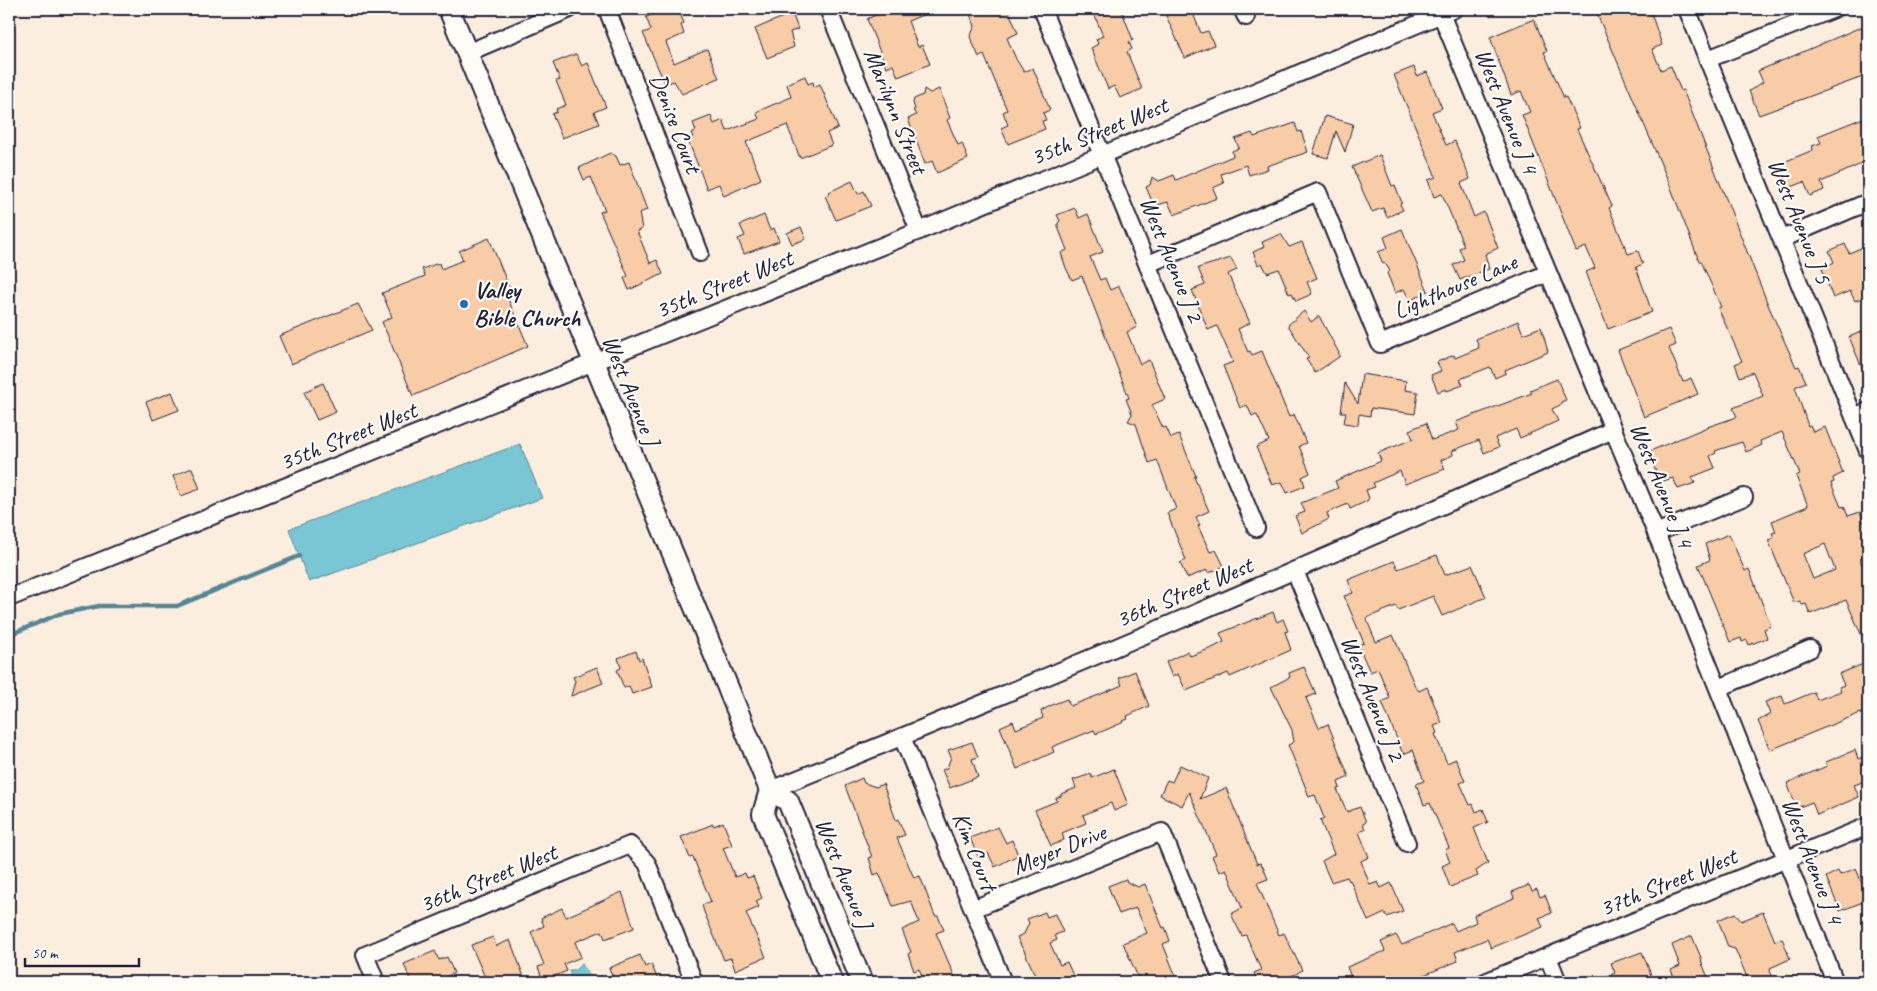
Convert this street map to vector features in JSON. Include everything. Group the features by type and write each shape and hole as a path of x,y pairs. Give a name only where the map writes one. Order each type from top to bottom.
{"main road":[{"name":"West Avenue J","path":"449,9 770,790 788,801 862,982"},
{"path":"770,790 763,814 832,982"}],"street":[{"path":"467,53 570,9"},
{"name":"Denise Court","path":"606,9 700,253"},
{"name":"Marilynn Street","path":"828,9 919,231"},
{"name":"West Avenue J 2","path":"1042,9 1256,528"},
{"name":"West Avenue J 5","path":"1687,9 1782,239 1861,414 1868,451"},
{"path":"1708,59 1834,9"},
{"name":"35th Street West","path":"9,598 919,231 1445,11"},
{"name":"West Avenue J 4","path":"1445,11 1548,273 1719,688 1834,982"},
{"name":"Lighthouse Lane","path":"1148,264 1318,192 1380,344 1548,273"},
{"path":"1782,239 1868,202"},
{"name":"36th Street West","path":"770,790 902,738 1295,571 1613,430"},
{"path":"1656,534 1744,497"},
{"name":"West Avenue J 2","path":"1295,571 1407,843"},
{"path":"1719,688 1810,649"},
{"name":"Kim Court","path":"902,738 1003,982"},
{"name":"37th Street West","path":"1485,982 1868,826"},
{"name":"Meyer Drive","path":"973,909 1162,832 1223,982"},
{"name":"36th Street West","path":"376,982 365,955 630,845 647,863 694,982"},
{"path":"1548,957 1558,982"}],"water":[{"path":"520,444 542,498 309,582 289,529"},
{"path":"582,964 591,978 588,978 586,982 569,982 567,980 571,977 569,970 575,970"}],"building":[{"path":"667,9 678,9 684,23 681,25 684,34 666,42 674,63 707,49 719,78 682,94 674,81 665,84 643,33 651,30 646,17"},
{"path":"876,9 937,9 908,21 918,47 922,45 930,64 898,77 893,65 886,67 867,19 878,14"},
{"path":"968,9 1008,9 1018,33 1007,38 1024,72 1033,68 1050,110 1043,113 1046,120 1042,121 1045,129 1008,144 1001,128 1008,125 1003,112 1007,110 984,55 979,57 970,37 975,26"},
{"path":"1092,9 1121,9 1133,40 1129,42 1132,49 1127,52 1142,89 1120,98 1114,86 1108,89 1091,48 1098,44 1096,39 1103,36"},
{"path":"1163,9 1196,9 1194,16 1201,33 1208,31 1214,45 1185,58"},
{"path":"1595,9 1647,9 1649,14 1651,13 1662,45 1652,49 1661,70 1671,66 1681,91 1683,90 1769,307 1796,367 1799,366 1806,382 1795,387 1808,426 1810,425 1813,432 1825,427 1843,473 1833,478 1834,482 1831,483 1841,507 1844,506 1848,516 1860,512 1866,528 1863,529 1868,542 1868,556 1860,559 1868,581 1868,650 1846,600 1810,614 1806,604 1802,605 1800,601 1794,603 1768,540 1774,538 1772,533 1776,532 1772,521 1808,506 1796,476 1800,474 1782,432 1760,441 1762,445 1746,452 1742,442 1715,451 1716,453 1710,456 1715,468 1692,477 1695,483 1678,489 1673,478 1660,482 1648,452 1707,427 1737,417 1733,408 1763,396 1753,372 1740,377 1735,364 1742,361 1718,308 1721,307 1701,261 1699,261 1669,183","holes":["1825,544 1835,570 1813,579 1803,554"]},
{"path":"792,13 798,29 790,32 794,47 767,58 755,29"},
{"path":"1534,19 1547,51 1544,52 1564,98 1566,97 1580,128 1577,129 1612,206 1609,208 1628,254 1638,251 1643,264 1636,267 1652,312 1608,329 1586,272 1595,268 1586,247 1576,251 1522,115 1530,112 1521,91 1511,95 1490,37"},
{"path":"1868,24 1868,75 1759,115 1749,91 1763,82 1758,71"},
{"path":"576,54 582,66 588,63 606,107 594,112 599,124 562,138 552,114 557,112 556,109 566,105 556,81 560,80 553,63"},
{"path":"1414,67 1417,76 1427,72 1442,108 1432,112 1446,145 1455,141 1470,179 1461,183 1474,217 1484,212 1498,248 1485,254 1489,269 1460,280 1453,265 1464,260 1459,248 1464,246 1442,194 1434,197 1428,180 1436,177 1394,75"},
{"path":"805,76 808,84 813,82 814,87 820,84 838,128 827,133 832,145 800,158 787,125 746,142 761,179 724,196 719,184 707,189 688,140 693,137 691,133 696,131 693,123 711,116 714,124 723,120 727,131 759,119 756,112 791,97 787,84"},
{"path":"924,89 930,93 939,89 950,118 947,120 958,145 962,143 968,159 937,173 932,161 925,164 908,119 916,115 913,110 915,109 914,99 923,95"},
{"path":"1325,116 1353,124 1345,152 1336,131 1328,158 1313,154"},
{"path":"1868,116 1868,161 1821,182 1824,190 1810,196 1804,182 1789,188 1779,164 1813,150 1812,146 1821,143 1818,136"},
{"path":"1295,123 1298,132 1301,131 1308,152 1267,166 1268,169 1249,175 1246,165 1221,174 1224,183 1213,188 1217,198 1174,215 1168,202 1154,206 1146,187 1150,185 1152,177 1159,181 1174,175 1176,180 1233,156 1232,151 1239,148 1235,139 1252,133 1254,137"},
{"path":"610,153 616,156 620,165 629,162 647,210 639,213 642,229 637,231 650,263 657,260 663,274 629,290 624,278 628,276 600,212 605,210 591,177 584,180 579,168"},
{"path":"1380,155 1392,186 1395,185 1403,210 1387,217 1383,208 1372,212 1352,167"},
{"path":"852,181 858,194 864,191 871,206 836,220 825,196 830,194 829,192"},
{"path":"1075,208 1079,218 1088,214 1103,252 1090,257 1100,280 1105,278 1110,290 1119,286 1137,327 1127,332 1140,364 1149,360 1165,399 1152,405 1163,428 1166,427 1171,438 1179,435 1209,511 1196,517 1200,525 1198,526 1210,552 1216,550 1224,566 1209,573 1207,570 1187,578 1180,563 1186,560 1167,513 1176,509 1157,460 1149,463 1136,424 1128,421 1132,414 1126,399 1129,398 1082,276 1072,280 1066,268 1061,253 1067,250 1058,227 1060,221 1057,215"},
{"path":"764,215 770,230 774,228 779,241 744,254 738,239 745,236 740,225"},
{"path":"801,227 806,239 792,244 787,233"},
{"path":"1402,229 1428,291 1410,301 1404,289 1395,293 1387,273 1390,271 1385,263 1383,264 1378,252 1388,248 1384,237"},
{"path":"1281,234 1289,247 1302,242 1317,278 1307,282 1312,294 1296,301 1292,293 1289,294 1279,269 1267,273 1262,263 1258,265 1253,252 1264,247 1262,242"},
{"path":"489,238 511,292 506,294 528,346 413,396 382,322 392,317 382,293 425,276 422,269 439,263 441,269 463,260 459,251"},
{"path":"1845,244 1849,253 1868,245 1868,295 1855,301 1850,291 1833,298 1822,269 1834,262 1829,251"},
{"path":"1231,258 1237,270 1228,274 1250,323 1238,329 1248,352 1250,351 1252,355 1262,351 1289,417 1294,414 1306,443 1299,446 1310,473 1302,477 1305,486 1287,493 1282,482 1272,485 1256,447 1269,441 1257,415 1252,416 1247,405 1240,408 1223,366 1233,362 1217,326 1208,330 1192,290 1205,285 1198,268"},
{"path":"358,304 372,330 291,364 279,336"},
{"path":"1304,311 1311,322 1319,316 1339,353 1339,357 1315,373 1306,359 1309,358 1288,325"},
{"path":"1518,321 1523,334 1541,327 1548,352 1505,370 1506,373 1495,378 1490,367 1460,379 1463,385 1438,392 1431,375 1441,371 1437,362 1454,355 1455,358 1479,348 1476,339"},
{"path":"1669,329 1676,345 1669,348 1683,382 1691,378 1698,394 1644,417 1618,350"},
{"path":"1868,329 1868,382 1849,337"},
{"path":"1362,374 1406,381 1405,390 1418,392 1415,414 1371,408 1370,416 1359,414 1358,425 1344,423 1346,412 1341,412 1345,383 1358,404"},
{"path":"1557,379 1566,400 1552,409 1558,421 1520,438 1516,429 1495,438 1499,447 1484,453 1479,440 1452,451 1453,455 1441,460 1445,469 1405,484 1400,471 1373,483 1375,487 1366,490 1369,498 1367,501 1350,509 1348,504 1327,513 1329,519 1302,533 1295,516 1305,512 1301,503 1338,488 1335,481 1381,461 1378,453 1413,439 1409,430 1426,423 1432,440 1459,430 1456,422 1532,393 1530,390"},
{"path":"323,383 336,412 317,420 304,392"},
{"path":"172,392 179,410 153,420 146,402"},
{"path":"192,468 200,489 181,496 173,476"},
{"path":"1729,534 1745,571 1749,569 1771,626 1764,629 1767,638 1749,645 1747,640 1742,642 1741,638 1730,642 1698,565 1710,560 1705,544"},
{"path":"1437,555 1445,575 1472,565 1486,597 1442,616 1433,596 1398,610 1396,606 1366,618 1376,642 1393,635 1415,686 1419,691 1427,687 1442,723 1434,726 1437,733 1435,734 1447,763 1456,759 1465,781 1460,783 1470,805 1473,804 1476,812 1483,809 1488,822 1474,828 1488,863 1476,871 1478,876 1450,887 1442,866 1450,862 1445,850 1449,848 1430,803 1424,805 1416,784 1424,781 1413,750 1403,754 1382,702 1390,698 1378,669 1370,672 1358,645 1364,643 1344,596 1353,593 1348,580 1394,561 1398,569"},
{"path":"1273,612 1277,622 1283,619 1288,631 1285,632 1291,650 1230,677 1228,673 1186,691 1178,674 1172,677 1166,662 1188,651 1190,656 1212,648 1224,642 1220,633"},
{"path":"636,651 639,660 642,658 652,687 632,694 629,686 624,688 617,670 621,668 618,658"},
{"path":"1868,662 1868,710 1770,750 1758,721 1770,714 1765,702 1782,696 1785,704 1814,692 1817,700 1841,691 1839,687 1844,685 1839,674"},
{"path":"597,667 603,683 571,696 575,681 573,677"},
{"path":"1304,667 1316,694 1306,698 1319,728 1328,724 1349,777 1338,782 1340,788 1337,789 1347,812 1360,807 1366,822 1363,824 1365,829 1359,832 1369,857 1361,861 1370,885 1378,882 1381,888 1391,883 1403,911 1387,917 1385,913 1368,921 1350,880 1347,877 1331,882 1322,861 1334,854 1320,820 1324,818 1315,795 1309,797 1288,745 1294,742 1292,730 1271,687 1290,677 1289,673"},
{"path":"1135,671 1149,706 1127,716 1128,719 1124,722 1108,729 1096,734 1094,730 1052,747 1054,752 1017,769 1000,727 1013,721 1016,729 1043,718 1041,711 1054,704 1067,699 1070,706 1099,695 1122,685 1119,678"},
{"path":"972,742 978,757 972,759 978,777 950,788 942,770 947,768 951,757 948,750"},
{"path":"1855,750 1858,759 1868,755 1868,780 1854,785 1859,797 1817,815 1812,802 1797,808 1787,783 1827,766 1826,762"},
{"path":"1180,765 1208,778 1200,799 1226,788 1257,864 1260,863 1263,867 1268,879 1257,883 1279,935 1284,933 1302,970 1296,974 1276,982 1258,982 1254,973 1261,970 1246,935 1242,936 1231,914 1242,908 1226,869 1219,872 1212,856 1216,854 1189,792 1182,806 1160,795 1167,780 1172,782"},
{"path":"1114,769 1128,805 1114,811 1111,803 1083,815 1086,823 1062,833 1064,840 1051,846 1035,810 1057,801 1056,798 1061,796 1061,794 1076,788 1073,780 1091,774 1092,778"},
{"path":"862,778 864,783 876,787 883,784 896,820 898,819 905,835 897,838 914,878 920,876 935,916 938,916 944,930 936,933 957,982 925,982 919,969 914,971 908,954 911,952 902,930 919,922 911,901 893,906 879,873 874,875 869,858 872,857 845,786"},
{"path":"723,822 732,845 723,848 735,877 745,873 747,878 753,876 762,898 756,901 759,907 746,913 766,957 735,970 731,958 724,960 704,912 702,905 711,902 693,857 690,858 681,837"},
{"path":"998,827 1006,843 1012,840 1018,855 995,867 988,853 978,857 970,838"},
{"path":"1856,868 1868,900 1840,911 1826,877 1838,871 1840,875"},
{"path":"1126,879 1127,882 1138,887 1145,884 1170,941 1163,944 1178,982 1140,982 1123,943 1147,933 1136,908 1119,914 1108,886"},
{"path":"1529,885 1532,891 1537,889 1540,897 1545,895 1552,913 1539,918 1543,927 1491,948 1487,939 1455,952 1458,961 1407,982 1353,982 1347,967 1385,951 1381,942 1396,935 1402,945 1452,923 1456,931 1476,922 1474,915 1514,898 1512,892"},
{"path":"622,892 634,928 605,939 602,931 575,942 581,957 564,964 567,971 543,981 538,967 544,965 531,932 544,926 541,918 562,908 566,917"},
{"path":"1045,912 1047,917 1055,914 1063,932 1055,935 1057,940 1050,943 1060,965 1067,962 1076,982 1038,982 1017,937 1024,934 1029,923 1027,919"},
{"path":"1763,912 1775,941 1782,938 1790,959 1770,968 1771,978 1759,982 1749,982 1735,949 1728,947 1718,920 1735,913 1741,921"},
{"path":"1692,936 1710,982 1676,982 1671,970 1680,966 1672,945"},
{"path":"493,937 496,946 510,940 526,982 487,982 471,945"},
{"path":"435,951 439,960 447,957 454,973 445,977 448,982 411,982 404,964"},
{"path":"1642,952 1652,977 1640,982 1592,982 1615,973 1611,963"},
{"path":"640,955 645,967 651,964 659,982 615,982 609,968"}],"waterway":[{"path":"9,635 59,614 99,606 177,606 299,556"}],"place":[{"name":"Valley Bible Church","path":"464,304"}]}
